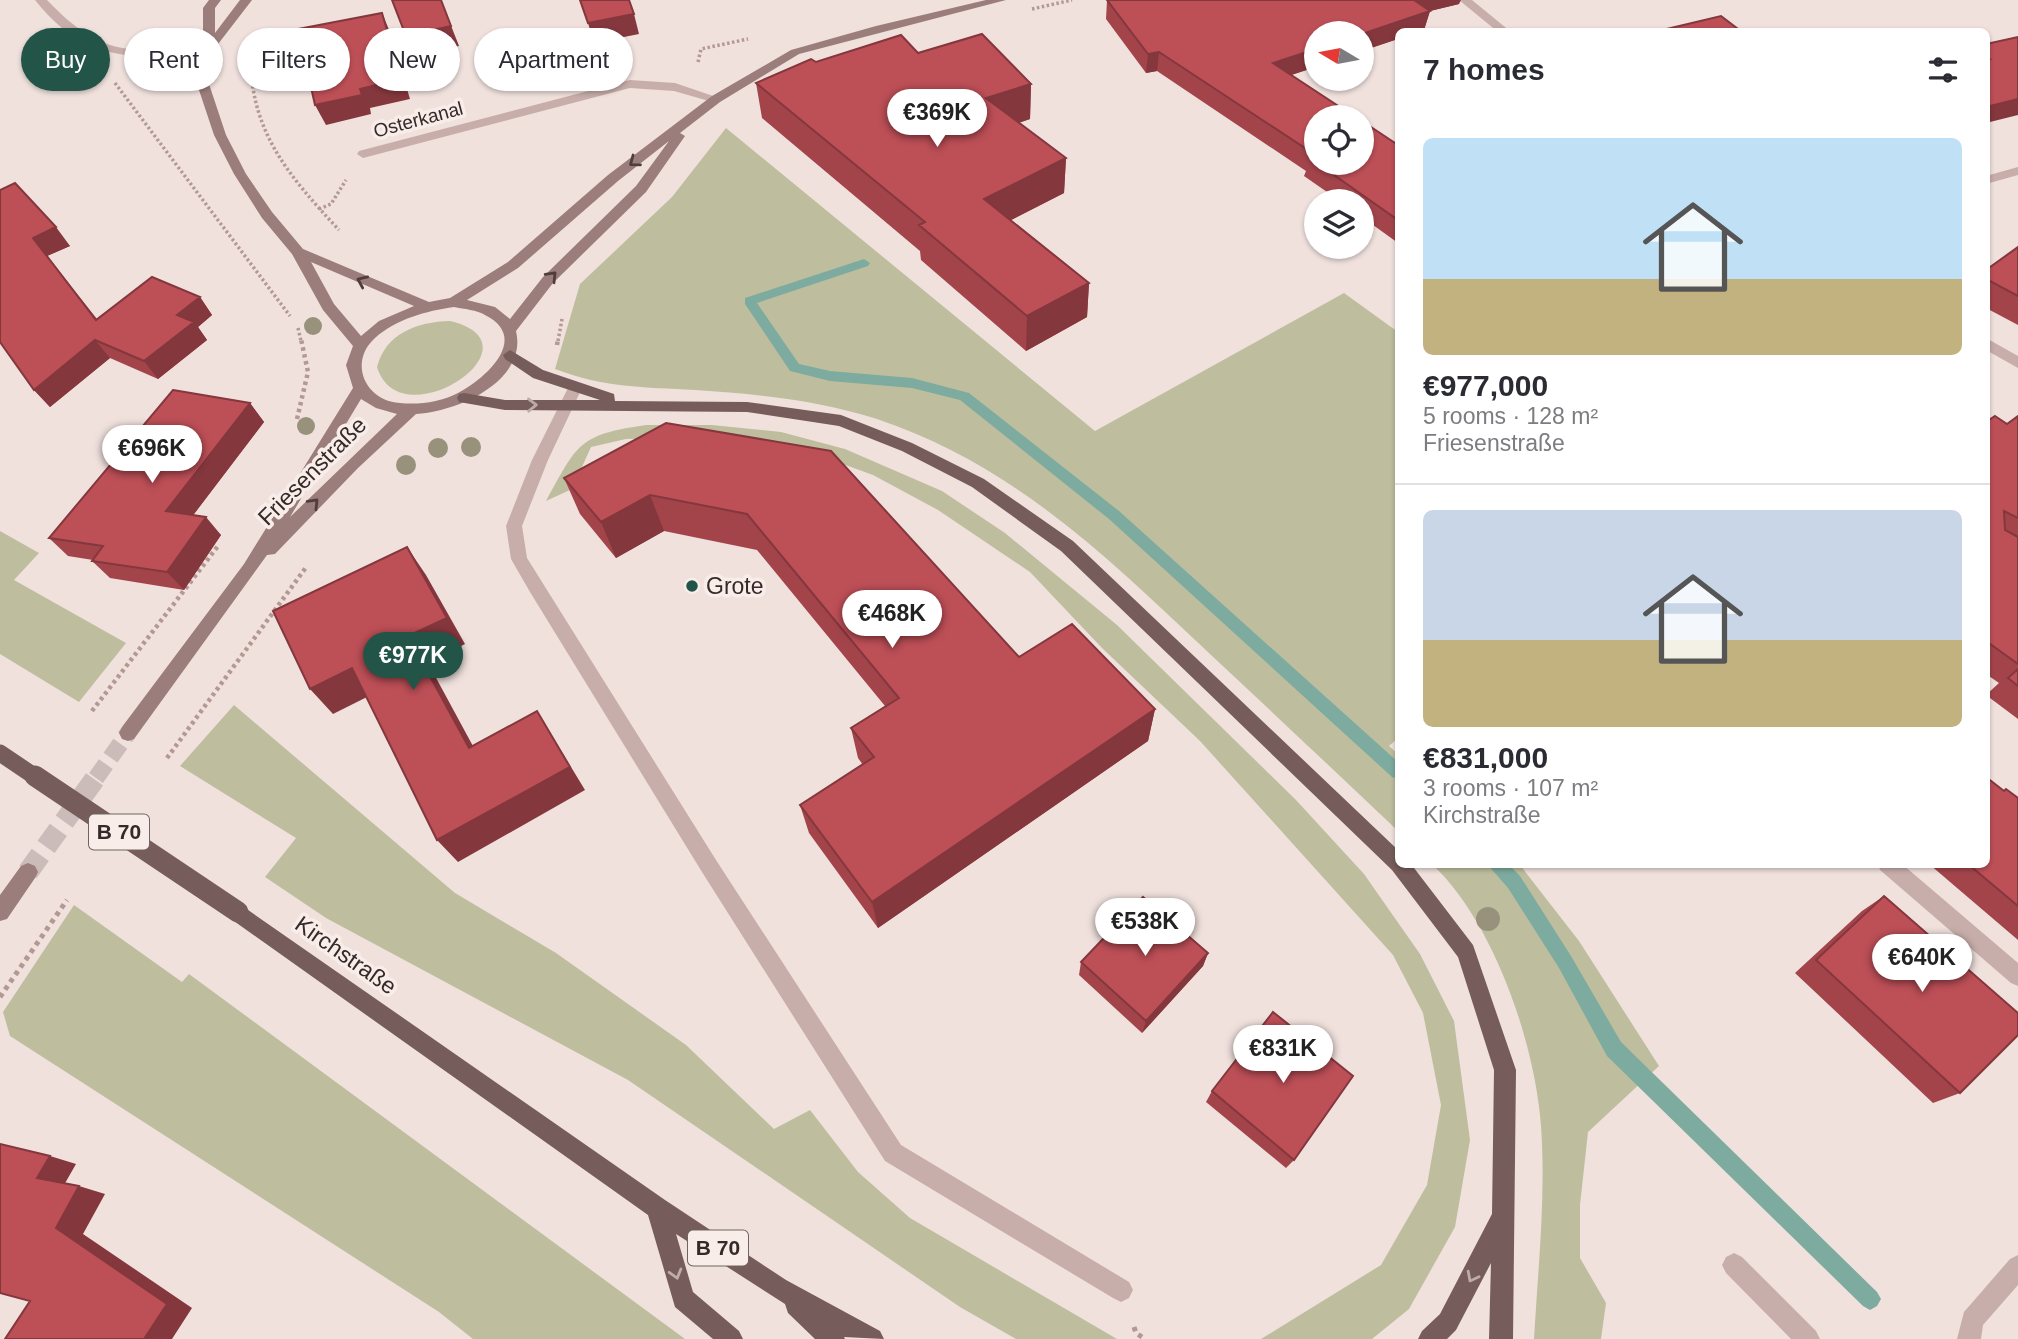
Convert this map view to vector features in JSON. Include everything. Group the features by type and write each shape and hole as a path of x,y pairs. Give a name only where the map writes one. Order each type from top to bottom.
{"main road":[{"path":"209,28 209,8 215,0"},
{"path":"454,302 513,265 613,178 716,99 795,52 880,28 1000,0"},
{"path":"223,29 242,4"},
{"path":"205,91 220,135 240,174 267,215 299,252 328,307 361,346"},
{"path":"510,329 548,280 641,189 689,121"},
{"path":"299,252 426,306"},
{"path":"454,302 489,310 510,329 510,355 501,371 485,386 464,398 438,407 411,410 390,407 372,400 360,389 354,376 355,361 361,346 388,321 426,306 454,302"},
{"path":"510,355 571,396"},
{"name":"Friesenstraße","path":"128,733 250,569 360,389"},
{"path":"464,398 505,405 571,396 633,404 747,407 841,422 906,447 978,482 1068,546 1395,860"},
{"name":"Friesenstraße","path":"250,569 352,464 411,410"},
{"name":"Kirchstraße","path":"0,753 238,912 657,1208"},
{"path":"1402,868 1466,952 1506,1070 1501,1339"},
{"path":"0,912 28,872"},
{"path":"657,1208 683,1299 731,1339"},
{"name":"B 70","path":"657,1208 778,1288 872,1339"},
{"path":"1430,1339 1448,1322 1503,1216"},
{"name":"B 70","path":"778,1288 833,1339"}],"street":[{"path":"41,0 70,29 89,43 124,52"},
{"path":"1465,0 1501,28"},
{"name":"Osterkanal","path":"363,154 630,84 675,87 716,99"},
{"path":"1990,179 2018,172"},
{"path":"1990,346 2018,363"},
{"path":"571,396 540,460 514,526 519,559 709,866 893,1153 1121,1290"},
{"path":"1892,868 2018,976"},
{"path":"1734,1265 1808,1339"},
{"path":"1969,1339 1972,1320 2018,1267"}],"path":[{"path":"1032,9 1072,0"},
{"path":"242,4 264,8 252,40 247,74 261,130 283,167 343,235"},
{"path":"124,77 114,85 298,326 308,372 290,450 317,456"},
{"name":"Osterkanal","path":"319,209 331,204 363,154"},
{"path":"538,374 553,360 568,287 548,280"},
{"path":"92,711 224,537"},
{"path":"167,758 313,558"},
{"path":"0,997 67,900"}],"green space":[{"path":"726,128 1095,431 1344,293 1395,330 1395,741 1389,746 1395,751 1395,828 1095,549 1056,517 972,461 926,438 877,419 832,407 741,394 624,386 555,369 580,284 672,197"},
{"path":"450,321 476,333 483,348 476,365 458,381 436,391 412,395 391,388 377,367 381,355 395,338 415,327"},
{"path":"646,425 712,425 781,432 845,449 942,491 1005,533 1117,625 1296,800 1364,874 1420,954 1454,1021 1470,1140 1455,1227 1409,1309 1372,1339 1261,1339 1381,1265 1427,1185 1441,1105 1423,1013 1393,955 1200,741 1102,648 1030,572 938,510 873,475 807,451 668,438 626,439 591,447 572,489 546,501 565,466 582,445 606,433"},
{"path":"0,531 39,553 14,580 126,643 79,702 0,654"},
{"path":"234,705 455,893 556,953 686,1045 774,1129 810,1110 858,1172 910,1218 1117,1339 1016,1339 960,1307 628,1080 326,918 265,877 296,838 180,766"},
{"path":"1436,868 1522,868 1579,941 1659,1066 1588,1132 1580,1205 1580,1258 1606,1303 1601,1339 1534,1339 1543,1179 1537,1093 1530,1058 1508,986 1475,919 1455,889"},
{"path":"74,905 182,982 189,974 685,1339 473,1339 439,1312 10,1036 3,1012"}],"building":[{"path":"392,0 441,0 451,26 442,28 403,28"},
{"path":"580,0 629,0 634,14 588,23"},
{"path":"1107,0 1414,0 1430,11 1374,30 1374,21 1304,21 1304,53 1273,63 1304,83 1304,91 1316,91 1337,105 1304,105 1304,147 1159,52 1148,54"},
{"path":"382,13 386,28 364,28 364,88 360,89 362,95 315,105 312,91 350,91 350,28 303,28"},
{"path":"1721,16 1737,28 1671,28"},
{"path":"982,34 1031,84 986,98 1066,158 984,199 1089,283 1027,316 919,225 925,222 756,83 811,59 816,62 901,35 918,53"},
{"path":"2018,37 2018,99 1990,106 1990,59 1990,43"},
{"path":"1374,129 1395,143 1395,218 1374,203 1374,189 1354,189 1334,175 1374,175"},
{"path":"15,183 56,227 33,238 96,320 152,277 200,297 177,315 194,322 144,361 95,340 34,390 0,342 0,190"},
{"path":"2018,247 2018,296 1990,281 1990,267"},
{"path":"173,390 250,403 166,511 206,517 167,572 92,561 103,546 49,538"},
{"path":"1995,416 2007,424 2018,416 2018,518 2004,511 2005,530 2018,537 2018,664 1990,644 1990,419"},
{"path":"666,423 831,451 1019,657 1072,624 1155,709 872,902 800,805 874,757 851,728 899,698 747,514 650,495 601,522 564,478"},
{"path":"407,547 447,618 408,636 469,748 537,711 570,767 437,840 352,668 310,689 273,611"},
{"path":"2018,669 2018,686 2008,678"},
{"path":"1990,780 2018,798 2018,906 1973,868 1990,868"},
{"path":"1884,896 2018,1013 2018,1035 1960,1093 1816,960"},
{"path":"1143,897 1208,953 1146,1021 1081,962"},
{"path":"1273,1012 1353,1076 1294,1160 1212,1091"},
{"path":"0,1144 50,1156 37,1178 79,1186 56,1228 167,1304 144,1339 5,1339 30,1301 0,1293"}],"waterway":[{"path":"864,263 749,301 795,368 830,376 912,383 964,396 1114,515 1395,769"},
{"path":"1499,868 1514,882 1565,962 1614,1049 1870,1299"}],"tunnel":[{"path":"96,778 128,733"},
{"path":"28,872 97,776"}],"place":[{"name":"Grote","path":"692,586"}]}
